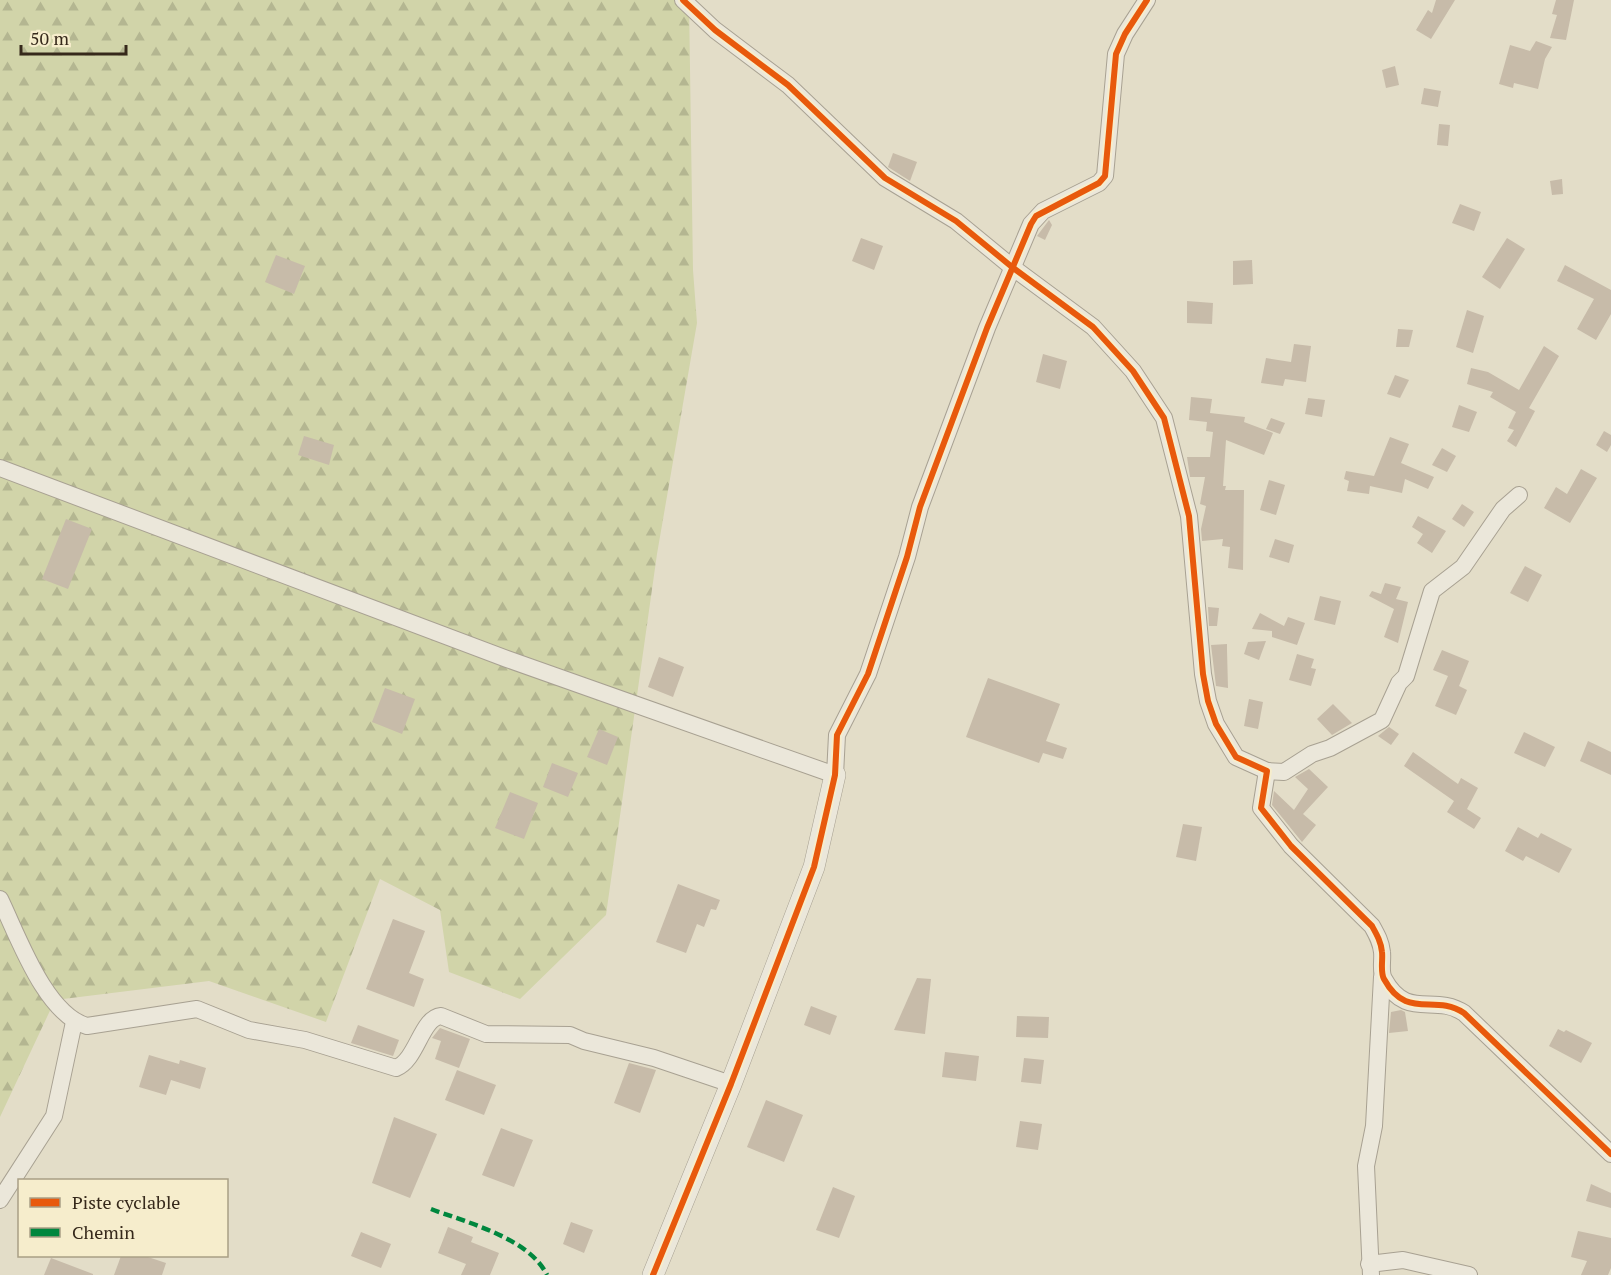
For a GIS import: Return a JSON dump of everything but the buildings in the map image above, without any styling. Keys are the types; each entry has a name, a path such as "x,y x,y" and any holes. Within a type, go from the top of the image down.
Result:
{"street":[{"path":"683,0 715,30 788,85 885,178 956,221 1012,267 1093,327 1112,345 1151,395 1164,418 1189,516 1203,674 1208,701 1216,724 1236,757 1268,771 1284,772 1320,750 1330,748 1382,720 1410,666 1432,591 1463,567 1503,508 1519,495"},
{"path":"653,1275 731,1084 814,867 836,775 837,735 868,674 907,557 920,507 1012,267 1036,216 1099,183 1105,176 1116,54 1125,34 1147,0"},
{"path":"0,468 496,655 836,775"},
{"path":"1268,771 1261,808 1291,846 1372,926 1380,939 1382,977 1374,1125 1366,1166 1370,1269 1403,1260 1469,1275"},
{"path":"0,899 39,980 74,1022 87,1026 197,1009 249,1030 305,1040 396,1068 407,1060 431,1021 441,1016 486,1034 570,1035 584,1041 654,1058 731,1084"},
{"path":"1382,977 1395,994 1409,1004 1442,1004 1454,1006 1464,1013 1611,1154"},
{"path":"0,1200 54,1116 74,1022"}],"green space":[{"path":"0,0 689,0 693,270 697,323 657,554 606,915 520,999 449,972 440,910 380,879 326,1022 209,981 55,1000 0,1117"}],"marked path":[{"path":"431,1209 479,1226 512,1242 538,1262 547,1275"}],"cycle path":[{"path":"683,0 715,30 788,85 885,178 956,221 1012,267 1093,327 1133,371 1164,418 1189,516 1203,674 1208,701 1216,724 1236,757 1267,771 1261,808 1291,846 1372,926 1381,948 1383,976 1393,992 1412,1003 1442,1005 1464,1013 1611,1154"},
{"path":"653,1275 731,1084 814,867 835,775 837,735 868,674 907,557 920,507 987,328 1036,216 1099,183 1105,176 1116,54 1125,34 1147,0"}]}
